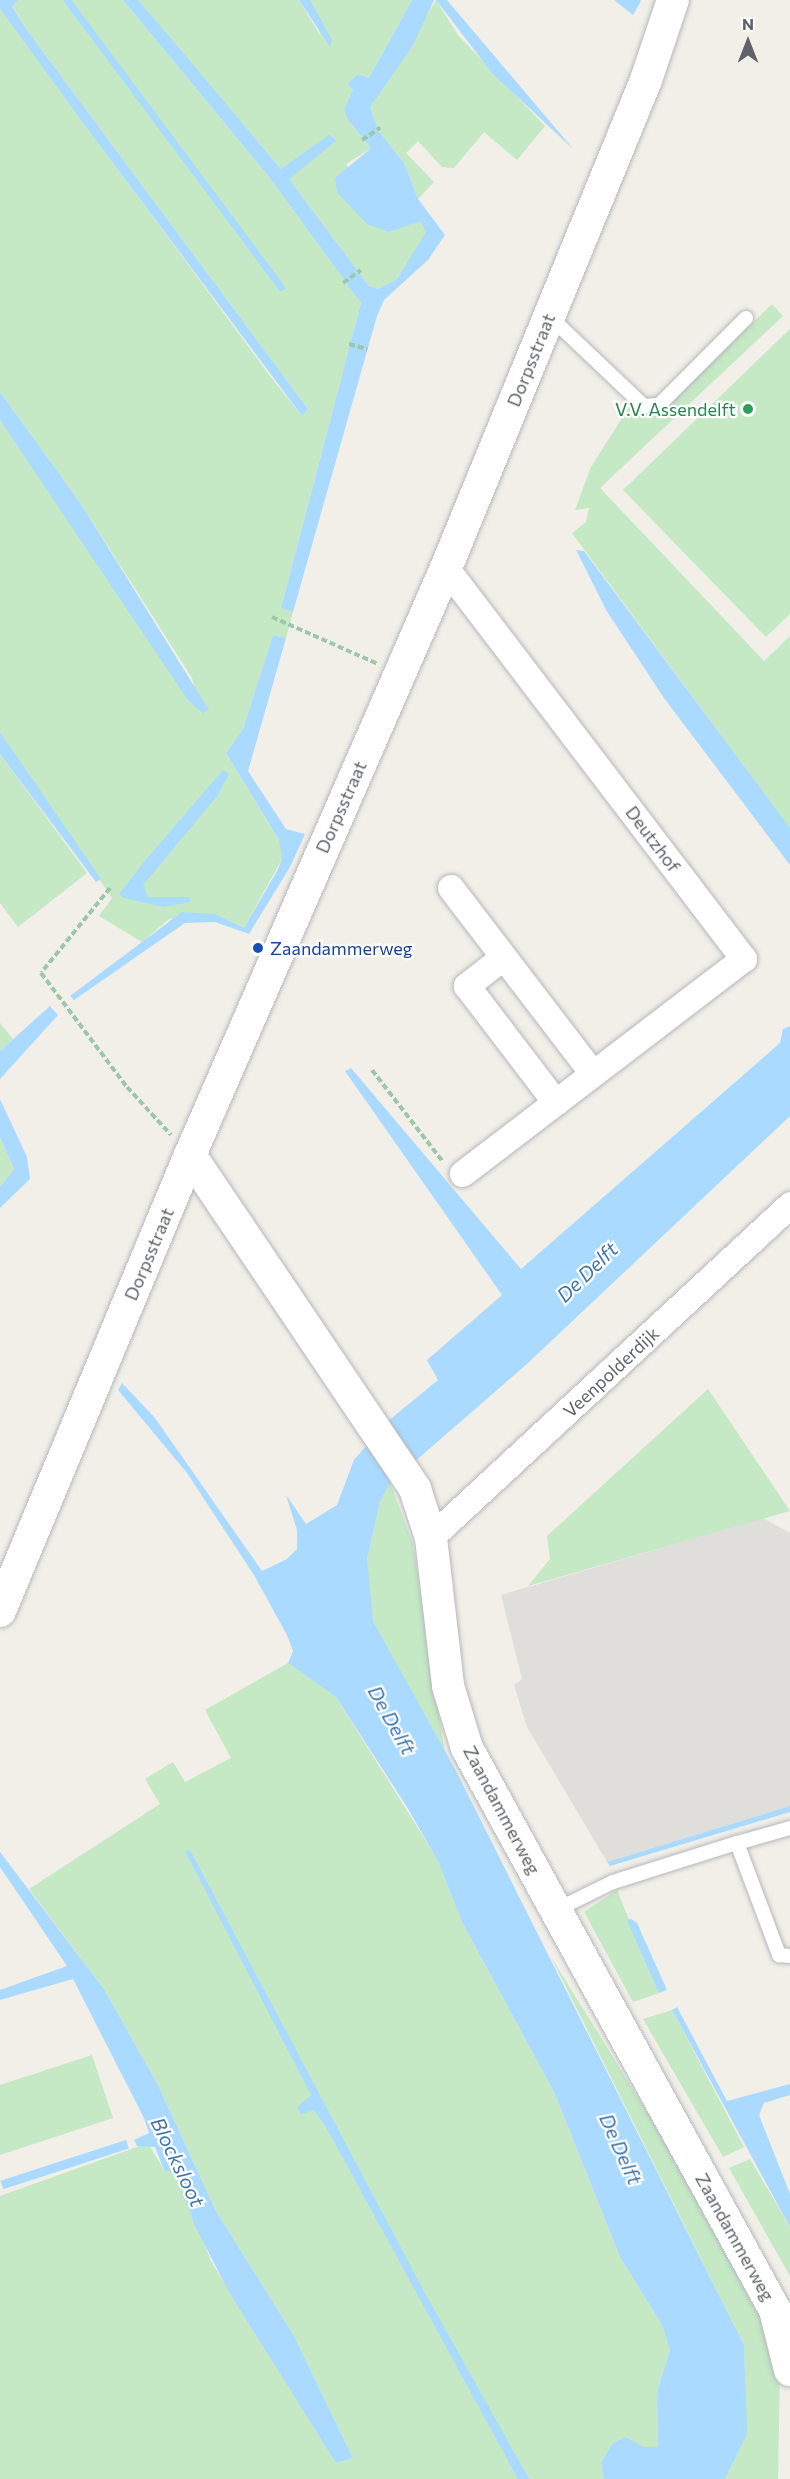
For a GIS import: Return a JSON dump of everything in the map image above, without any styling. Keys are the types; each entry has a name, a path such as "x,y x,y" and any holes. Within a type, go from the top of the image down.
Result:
{"street":[{"name":"Dorpsstraat","path":"0,1611 190,1155 446,568 646,80 673,0"},
{"name":"Deutzhof","path":"446,568 744,959 463,1174"},
{"path":"451,888 593,1074"},
{"path":"503,958 468,986 556,1103"},
{"name":"Zaandammerweg","path":"190,1155 416,1489 430,1538 448,1686 467,1748 775,2310 788,2356"},
{"name":"Veenpolderdijk","path":"430,1538 790,1205"}],"lane":[{"path":"549,316 644,406 659,405 746,318"},
{"path":"556,1910 613,1882 790,1828"},
{"path":"737,1843 779,1954 790,1956"}],"path":[{"path":"362,140 380,128"},
{"path":"343,283 361,270"},
{"path":"349,344 367,349"},
{"path":"272,617 400,673"},
{"path":"110,888 41,973 127,1088 190,1155"},
{"path":"372,1070 451,1173 463,1174"}],"shaded area":[{"path":"763,1518 790,1533 790,1806 607,1862 527,1727 514,1685 522,1679 501,1595"}],"green space":[{"path":"18,0 123,0 270,178 361,303 281,608 293,612 286,638 273,635 243,729 226,753 283,847 282,859 244,928 216,914 169,919 142,942 99,916 112,898 0,732 0,420 201,713 192,678 81,504 0,392 0,9 273,380 302,416 308,409 27,30 12,5"},
{"path":"138,0 299,0 321,37 310,0 412,0 369,78 358,74 347,84 353,90 348,120 371,148 346,164 389,232 421,220 427,232 397,279 378,289 369,286 288,178 335,142 331,134 281,169"},
{"path":"436,0 458,35 545,126 517,160 484,132 454,168 442,167 418,141 406,153 434,182 418,199 404,163 378,130 370,107"},
{"path":"772,304 783,316 600,488 764,661 790,636 790,829 572,533 586,522 589,508 575,510 591,467 629,407 641,416 657,416"},
{"name":"V.V. Assendelft","path":"790,329 790,614 766,637 623,490"},
{"path":"0,754 87,873 18,927 0,903"},
{"path":"0,1023 13,1039 0,1051"},
{"path":"0,1137 14,1169 0,1187"},
{"path":"708,1389 790,1511 528,1586 550,1559 547,1536"},
{"path":"390,1483 413,1544 445,1753 373,1621 367,1598 367,1560 380,1502"},
{"path":"288,1663 336,1697 439,1862 462,1922 555,2094 620,2257 662,2325 670,2350 657,2392 658,2447 644,2447 626,2437 601,2463 604,2479 0,2479 0,2196 148,2143 164,2170 179,2176 211,2261 336,2463 353,2458 293,2334 216,2211 157,2083 104,1989 29,1889 160,1804 145,1779 173,1762 185,1782 231,1758 205,1710"},
{"path":"617,1890 659,1993 633,2002 584,1912"},
{"path":"551,1957 745,2270 780,2363 778,2479 725,2479 746,2435 744,2345"},
{"path":"672,2010 744,2147 723,2157 643,2019"},
{"path":"92,2055 113,2118 0,2155 0,2085"},
{"path":"750,2159 790,2227 790,2276 729,2168"}],"water":[{"path":"0,0 18,0 12,6 27,30 308,409 302,416 0,9"},
{"path":"123,0 138,0 281,169 330,134 336,141 289,179 369,286 378,289 397,279 426,232 421,221 389,232 367,224 337,192 335,178 371,148 348,120 344,110 353,90 347,84 358,74 369,78 412,0 434,0 412,47 370,107 378,130 404,163 418,199 445,235 428,260 384,300 377,316 293,612 281,608 361,303 270,178"},
{"path":"299,0 310,0 332,40 330,47"},
{"path":"436,0 447,0 574,150 492,73"},
{"path":"614,0 640,0 641,1 633,15"},
{"path":"0,392 81,504 209,710 202,713 188,700 0,420"},
{"path":"576,550 584,551 790,828 790,865 664,698 606,610"},
{"path":"273,635 286,638 248,771 286,829 305,834 290,867 249,934 215,922 185,923 74,1000 70,996 182,912 216,914 244,928 277,871 282,859 279,840 226,753 243,729"},
{"path":"0,732 101,879 96,882 0,754"},
{"path":"223,770 229,774 218,795 143,885 148,897 190,897 190,902 163,907 124,898 119,894 144,862"},
{"path":"50,1006 58,1015 0,1079 0,1051"},
{"name":"De Delft","path":"790,1026 790,1116 528,1363 390,1483 380,1502 367,1560 373,1621 455,1769 744,2345 747,2434 725,2479 604,2479 601,2463 613,2443 626,2437 644,2447 658,2447 657,2392 670,2350 662,2325 620,2257 555,2094 462,1922 439,1863 407,1807 336,1697 288,1663 293,1651 287,1635 254,1575 187,1473 118,1390 122,1383 155,1418 262,1571 287,1559 297,1549 297,1530 286,1495 306,1524 337,1505 354,1460 388,1421 438,1380 427,1360 502,1295 345,1071 351,1068 521,1269 780,1043 783,1029"},
{"path":"0,1099 27,1157 30,1179 0,1208 0,1187 14,1169 0,1137"},
{"path":"790,1806 790,1812 610,1866 607,1862"},
{"path":"190,1850 425,2293 529,2479 518,2479 326,2127 314,2110 301,2114 297,2107 311,2095 185,1851"},
{"name":"Blocksloot","path":"0,1852 104,1989 157,2083 216,2211 293,2334 353,2458 336,2463 229,2292 194,2224 179,2176 164,2170 155,2147 137,2146 134,2140 149,2133 144,2118 73,1979 0,2000 0,1990 67,1966 0,1867"},
{"path":"631,1919 637,1923 667,1990 659,1993 627,1920"},
{"path":"677,2007 727,2101 790,2084 790,2095 764,2103 759,2115 790,2194 790,2227 672,2010"},
{"path":"126,2140 129,2149 3,2189 0,2181"}],"waterway":[{"path":"67,0 281,287"}],"place":[{"name":"V.V. Assendelft","path":"748,409"},
{"name":"Zaandammerweg","path":"258,948"}]}
